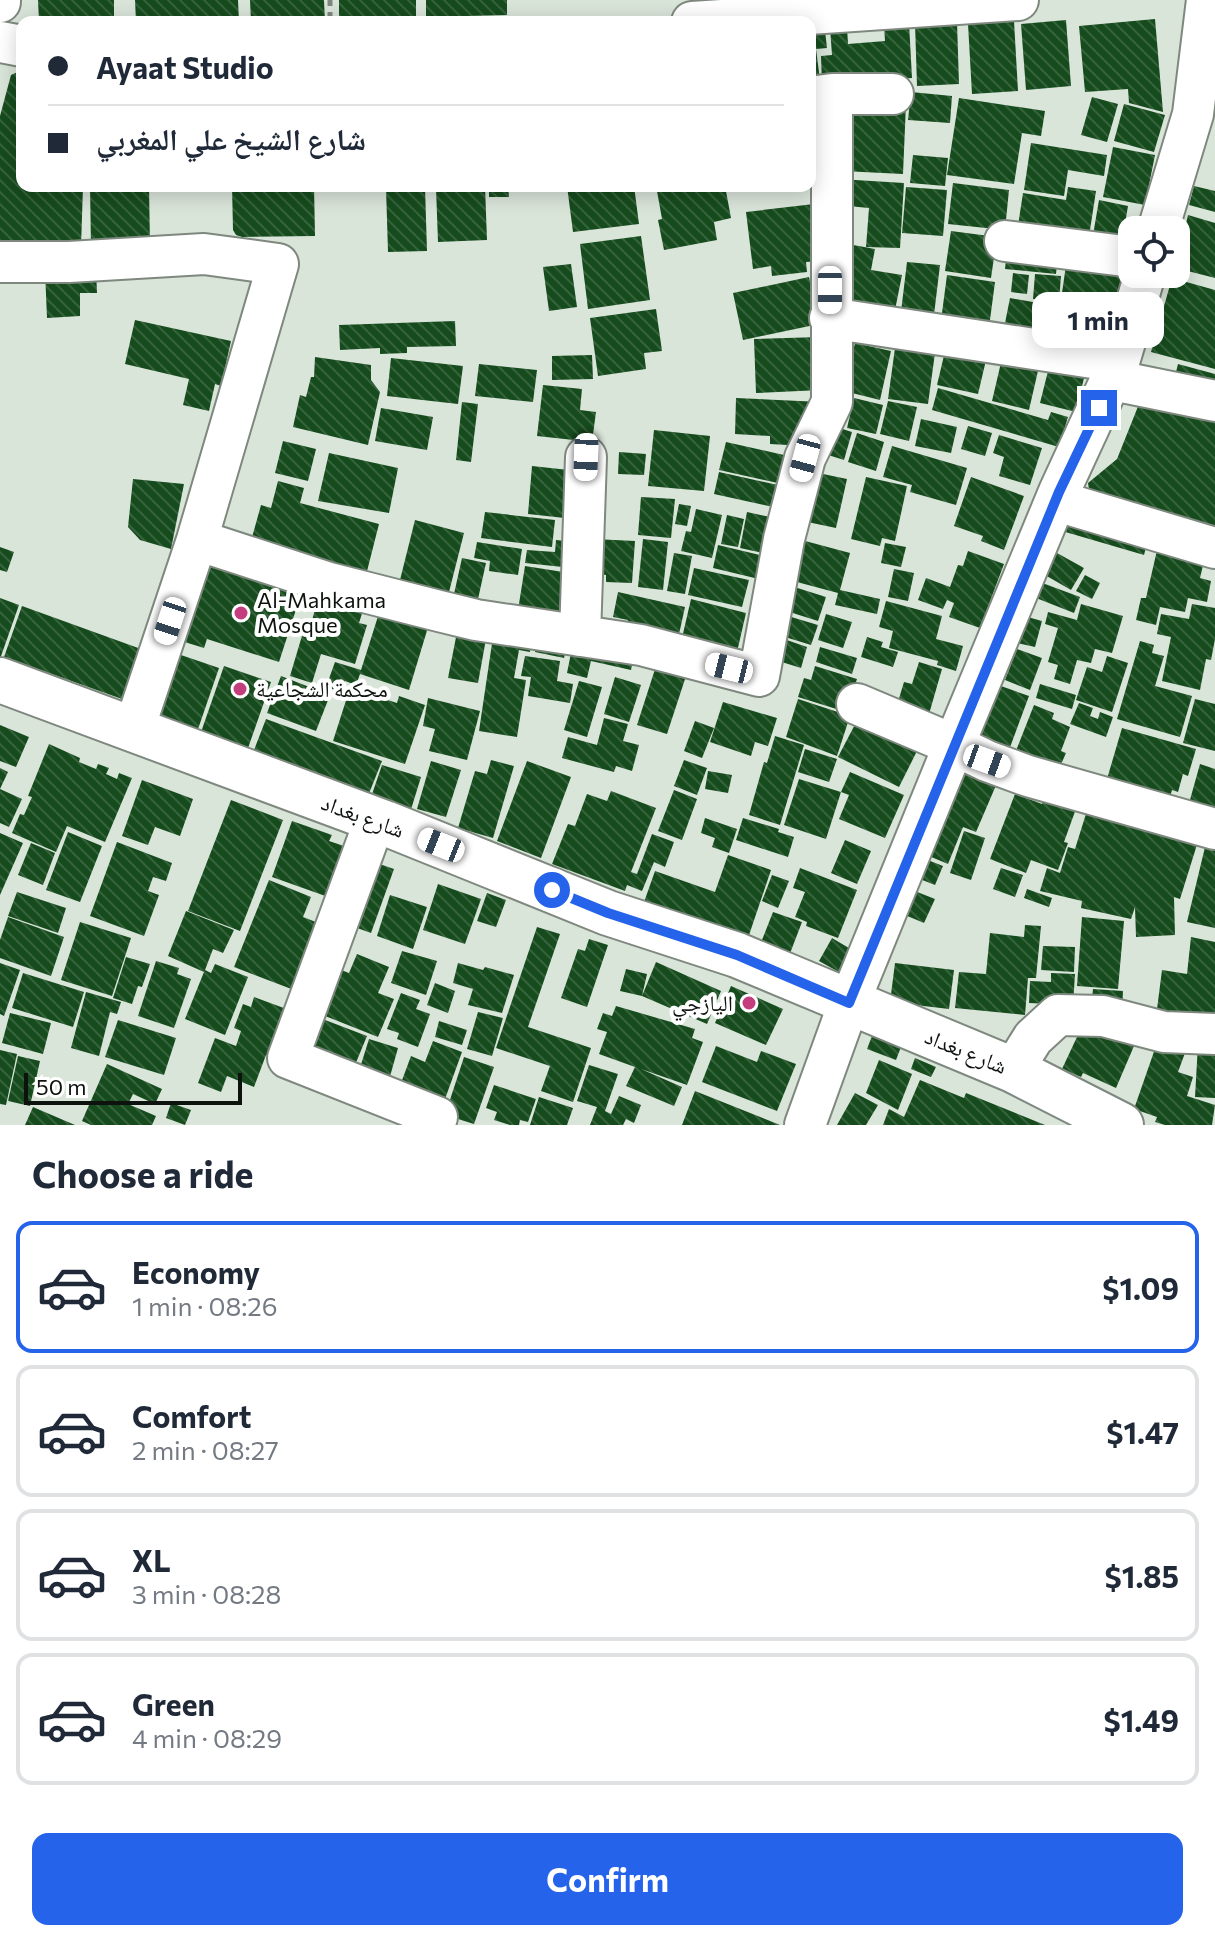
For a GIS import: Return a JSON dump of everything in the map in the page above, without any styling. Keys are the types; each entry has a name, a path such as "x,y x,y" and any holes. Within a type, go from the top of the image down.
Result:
{"main road":[{"name":"شارع بغداد","path":"0,680 375,820 608,913 737,955 1013,1070 1075,1115 1121,1125"}],"street":[{"path":"781,16 1018,0"},
{"path":"1164,216 1204,116 1207,0"},
{"path":"197,540 329,583 476,620 641,645 759,676 784,539 805,458 832,402 821,96 893,94"},
{"path":"1005,241 1118,255"},
{"path":"0,262 69,262 204,254 278,264 197,540 134,729"},
{"path":"805,1125 849,1003 954,745 1115,371 1141,288"},
{"path":"830,318 1115,371 1215,401"},
{"path":"580,636 586,457"},
{"path":"1057,501 1215,548"},
{"path":"857,704 1028,776 1215,829"},
{"path":"375,820 288,1058 437,1117 434,1125"},
{"path":"1013,1070 1033,1038 1058,1015 1103,1016 1164,1032 1215,1034"}],"building":[{"path":"38,0 114,0 114,16 39,16"},
{"path":"135,0 238,0 239,16 136,16"},
{"path":"250,0 324,0 325,16 251,16"},
{"path":"339,0 416,0 416,16 339,16"},
{"path":"426,0 507,0 507,15 426,16"},
{"path":"1155,19 1163,112 1129,103 1128,89 1085,92 1079,26"},
{"path":"1066,20 1071,86 1026,90 1021,24"},
{"path":"1014,21 1018,91 972,94 968,24"},
{"path":"824,22 827,48 816,49 816,23"},
{"path":"957,22 959,84 917,86 915,23"},
{"path":"909,23 912,78 822,84 821,56 832,55 830,28 847,27 848,44 885,41 884,25"},
{"path":"816,49 820,80 816,81"},
{"path":"16,73 16,192 83,192 81,247 0,247 0,116 11,75"},
{"path":"911,92 952,96 950,123 908,120"},
{"path":"1092,97 1118,104 1107,142 1081,135"},
{"path":"959,98 1045,111 1041,136 1022,133 1014,184 947,175"},
{"path":"846,101 906,104 903,174 842,171"},
{"path":"1124,104 1165,115 1154,152 1114,141"},
{"path":"816,127 820,164 816,164"},
{"path":"1031,143 1107,155 1104,176 1068,170 1064,196 1024,190"},
{"path":"1113,147 1155,155 1145,205 1103,197"},
{"path":"913,155 948,158 945,186 910,183"},
{"path":"839,179 904,183 900,248 866,247 869,208 837,205"},
{"path":"953,183 1009,190 1005,230 948,224"},
{"path":"1194,186 1215,191 1215,212 1189,205"},
{"path":"906,187 947,190 943,236 902,233"},
{"path":"1068,187 1096,191 1088,243 1017,232 1023,193 1066,200"},
{"path":"90,192 149,192 150,245 91,246"},
{"path":"232,192 314,192 315,236 242,237 233,230"},
{"path":"386,192 425,192 427,251 388,252"},
{"path":"436,192 485,192 487,240 438,242"},
{"path":"489,192 509,192 509,197 489,197"},
{"path":"568,192 635,192 639,224 573,232"},
{"path":"657,192 726,192 731,218 714,222 717,240 664,250 658,220 662,219"},
{"path":"1099,200 1128,206 1126,216 1118,216 1118,240 1093,235"},
{"path":"814,204 821,261 806,262 807,272 772,276 771,266 753,269 746,212"},
{"path":"1188,216 1215,223 1215,278 1190,272"},
{"path":"951,231 997,237 991,278 945,271"},
{"path":"641,236 650,300 588,309 580,244"},
{"path":"848,244 875,249 871,270 902,275 893,320 836,310"},
{"path":"1007,250 1058,254 1056,274 1005,269"},
{"path":"1067,258 1118,265 1119,302 1083,297 1082,303 1061,300"},
{"path":"907,262 940,265 933,323 900,320"},
{"path":"571,264 577,307 549,311 543,267"},
{"path":"96,269 97,293 80,293 80,316 47,318 45,271"},
{"path":"1013,273 1029,275 1027,294 1011,292"},
{"path":"1035,274 1061,276 1059,301 1033,299"},
{"path":"947,275 995,282 988,335 940,328"},
{"path":"809,277 819,324 743,340 733,293"},
{"path":"1190,283 1215,290 1215,369 1151,352 1169,288 1190,288"},
{"path":"1010,298 1055,306 1052,321 1041,319 1037,344 1002,338"},
{"path":"1090,302 1117,306 1114,321 1088,317"},
{"path":"656,309 662,351 644,353 646,369 598,376 590,318"},
{"path":"1056,315 1107,322 1103,352 1051,345"},
{"path":"135,320 231,341 221,386 215,384 209,411 183,405 189,379 125,364"},
{"path":"455,321 456,346 407,347 407,353 380,354 380,348 340,350 339,325"},
{"path":"819,337 821,390 756,393 754,339"},
{"path":"855,343 891,351 880,400 844,391"},
{"path":"946,347 987,356 978,394 937,385"},
{"path":"895,348 935,353 928,404 888,399"},
{"path":"1003,354 1040,362 1029,410 992,401"},
{"path":"592,355 593,379 552,380 552,356"},
{"path":"1052,355 1095,371 1092,381 1084,378 1076,412 1040,403"},
{"path":"315,357 371,365 371,380 380,392 368,445 293,427 300,395 306,397 311,377 314,377"},
{"path":"391,358 463,366 458,404 387,396"},
{"path":"479,364 537,370 533,402 475,396"},
{"path":"1178,364 1215,374 1215,395 1173,384"},
{"path":"543,385 582,389 580,410 596,412 592,442 537,436"},
{"path":"938,388 1048,420 1051,412 1068,417 1059,447 932,410"},
{"path":"736,398 821,402 805,446 770,444 770,436 735,434"},
{"path":"854,398 883,405 876,434 847,428"},
{"path":"1141,399 1215,414 1215,532 1091,502 1088,483 1117,459"},
{"path":"888,401 917,407 909,441 880,434"},
{"path":"462,402 478,404 471,462 456,460"},
{"path":"381,408 433,417 427,450 375,441"},
{"path":"921,419 957,427 951,453 915,446"},
{"path":"833,426 852,432 844,460 825,454"},
{"path":"968,426 992,433 985,456 961,449"},
{"path":"654,430 710,436 704,491 648,486"},
{"path":"857,433 884,442 876,471 848,462"},
{"path":"999,435 1042,448 1030,485 999,476 1004,457 993,453"},
{"path":"283,441 316,449 308,481 275,473"},
{"path":"726,442 797,458 791,486 719,470"},
{"path":"892,446 967,468 956,505 910,492 912,485 883,477"},
{"path":"619,452 646,454 644,475 618,474"},
{"path":"329,453 398,468 389,513 318,501"},
{"path":"532,466 578,471 574,519 528,514"},
{"path":"804,470 847,479 836,528 793,519"},
{"path":"719,472 787,487 782,509 714,494"},
{"path":"866,477 907,486 895,541 882,538 880,546 851,539"},
{"path":"971,477 1024,496 1004,550 981,541 983,536 954,526"},
{"path":"133,479 184,484 171,549 140,540 128,527"},
{"path":"278,481 304,488 300,503 379,524 364,583 248,552 261,505 271,508"},
{"path":"641,497 675,499 671,538 638,535"},
{"path":"679,504 691,506 687,526 675,524"},
{"path":"696,509 722,515 712,558 681,551 686,531 691,532"},
{"path":"1067,511 1149,536 1144,555 1062,531"},
{"path":"485,512 555,520 552,547 481,538"},
{"path":"747,512 770,517 763,553 740,548"},
{"path":"727,515 744,519 738,547 721,544"},
{"path":"415,520 464,533 449,592 400,580"},
{"path":"794,538 850,553 840,590 880,599 877,614 835,605 838,593 782,578"},
{"path":"594,539 635,541 632,583 606,582 606,575 592,573"},
{"path":"643,539 668,542 663,590 638,587"},
{"path":"556,540 575,542 572,568 525,563 527,550 555,552"},
{"path":"477,542 522,549 518,575 489,571 490,561 474,558"},
{"path":"885,543 906,547 901,567 881,563"},
{"path":"718,545 777,559 771,582 713,568"},
{"path":"1158,546 1205,557 1200,578 1211,581 1207,602 1188,598 1185,612 1160,607 1156,625 1136,620 1141,598 1146,598"},
{"path":"0,547 14,552 7,572 0,570"},
{"path":"968,551 1004,564 980,628 949,617 954,603 947,600 943,609 918,600 926,578 950,587 958,565 963,566"},
{"path":"674,553 692,556 685,594 667,591"},
{"path":"1057,553 1084,568 1071,590 1045,575"},
{"name":"Al-Mahkama Mosque","path":"205,557 303,588 279,662 207,639 204,648 178,640"},
{"path":"462,558 486,563 478,599 454,594"},
{"path":"525,566 576,574 569,618 518,610"},
{"path":"694,568 749,580 742,607 688,595"},
{"path":"894,569 914,573 908,601 888,597"},
{"path":"1085,575 1100,583 1092,599 1076,591"},
{"path":"1037,581 1080,597 1074,613 1031,596"},
{"path":"788,585 826,597 818,621 780,609"},
{"path":"320,592 365,604 359,623 367,625 355,664 321,654 312,683 290,676 304,629 309,631"},
{"path":"618,592 685,607 676,648 624,636 628,620 613,617"},
{"path":"0,598 19,605 0,659"},
{"path":"691,599 746,613 737,652 679,651"},
{"path":"886,601 942,616 936,639 963,646 956,671 937,665 938,661 889,648 893,631 879,627"},
{"path":"1081,604 1123,616 1112,653 1095,649 1091,663 1077,660 1070,684 1054,679 1058,665 1048,662 1058,628 1045,624 1048,612 1077,620"},
{"path":"1192,604 1215,608 1215,639 1211,660 1206,659 1200,690 1162,681 1171,637 1157,634 1161,614 1189,619"},
{"path":"22,606 141,649 122,699 4,657"},
{"path":"380,610 429,624 409,690 360,674 356,685 345,681 342,692 326,687 335,662 361,670"},
{"path":"778,613 818,625 811,645 772,633"},
{"path":"826,614 852,622 843,648 818,640"},
{"path":"1024,616 1042,621 1035,647 1017,643"},
{"path":"459,622 488,628 478,683 448,678"},
{"path":"494,630 532,636 530,652 519,650 514,678 526,680 517,737 479,731"},
{"path":"540,632 569,638 564,658 535,652"},
{"path":"778,637 807,647 801,668 772,659"},
{"path":"867,637 883,642 881,647 898,652 893,667 861,657"},
{"path":"574,638 635,651 631,670 591,661 587,678 567,673"},
{"path":"1140,641 1154,645 1152,653 1164,656 1155,686 1192,696 1180,737 1117,719"},
{"path":"820,647 857,658 852,674 816,662"},
{"path":"1017,649 1042,658 1030,690 1005,680"},
{"path":"181,655 219,668 197,732 158,719"},
{"path":"525,656 560,661 557,681 573,684 570,703 528,696 531,677 521,676"},
{"path":"1107,656 1128,663 1112,712 1076,700 1087,667 1102,672"},
{"path":"919,662 942,669 925,728 897,705 904,682 912,684"},
{"path":"657,663 687,673 667,734 637,725"},
{"path":"224,666 271,682 247,751 200,735"},
{"path":"815,666 857,679 846,712 798,697 804,678 811,680"},
{"path":"281,676 330,695 316,731 267,713"},
{"path":"615,677 641,685 629,722 604,714"},
{"path":"579,681 602,687 587,737 564,730"},
{"path":"1040,684 1076,695 1072,709 1036,698"},
{"path":"998,685 1029,696 1006,758 974,746"},
{"path":"350,688 397,703 399,696 425,705 405,764 333,741"},
{"path":"428,698 480,711 467,760 429,751 435,729 423,726"},
{"path":"798,699 850,716 837,756 786,737"},
{"path":"1195,699 1215,704 1215,751 1183,743"},
{"path":"723,702 777,718 768,746 755,742 751,756 710,742"},
{"path":"1079,703 1093,708 1090,716 1098,719 1100,712 1113,717 1106,737 1070,724"},
{"path":"1034,705 1054,713 1052,719 1070,727 1061,751 1066,753 1055,778 1012,761"},
{"path":"862,711 919,747 899,787 838,757"},
{"path":"604,718 628,724 623,741 639,745 632,771 616,766 614,772 562,758 568,737 597,745"},
{"path":"266,719 382,761 364,806 249,763"},
{"path":"695,721 714,728 702,758 684,751"},
{"path":"0,725 29,737 16,767 0,761"},
{"path":"1122,728 1196,749 1188,776 1183,774 1178,792 1172,790 1165,814 1102,796"},
{"path":"775,736 804,745 780,825 749,815"},
{"path":"49,744 96,769 98,764 109,768 106,774 117,779 119,773 132,778 105,842 67,826 56,852 12,833 32,797 28,796"},
{"path":"805,749 837,759 829,782 798,772"},
{"path":"491,760 514,766 493,838 458,828 475,771 487,774"},
{"path":"684,760 707,768 697,795 674,786"},
{"path":"431,761 461,770 446,817 417,809"},
{"path":"527,761 571,777 541,858 497,841"},
{"path":"1200,764 1215,769 1215,822 1186,814"},
{"path":"382,765 421,777 409,816 369,803"},
{"path":"0,768 8,772 0,789"},
{"path":"965,770 997,783 976,832 963,827 948,864 917,851"},
{"path":"708,771 732,775 728,793 705,789"},
{"path":"850,772 904,795 885,838 839,819 849,795 841,792"},
{"path":"799,779 841,792 826,839 784,825"},
{"path":"142,780 193,799 180,836 155,827 148,845 122,836"},
{"path":"0,789 22,799 9,827 0,823"},
{"path":"674,790 697,799 682,840 658,831"},
{"path":"611,791 656,808 631,872 637,874 652,834 674,842 665,867 654,862 642,891 627,885 625,891 552,864 568,824 575,826 587,794 607,801"},
{"path":"1015,794 1042,804 1046,794 1077,806 1058,870 1031,860 1026,873 990,859"},
{"path":"231,800 283,820 240,931 188,911"},
{"path":"1090,801 1200,835 1180,899 1174,897 1175,935 1136,937 1135,907 1131,919 1081,908 1082,901 1040,891 1047,868 1060,873 1068,847 1075,849"},
{"path":"705,818 737,829 729,853 712,847 715,838 701,833"},
{"path":"743,818 794,837 788,857 736,840"},
{"path":"292,821 332,835 329,841 350,848 331,898 272,877"},
{"path":"964,831 985,838 971,880 950,873"},
{"path":"68,832 102,846 80,902 46,890"},
{"path":"0,833 23,843 0,895"},
{"path":"845,840 871,851 857,884 831,873"},
{"path":"117,842 172,863 166,881 153,877 148,891 159,895 144,936 90,916"},
{"path":"31,843 55,853 43,885 18,875"},
{"path":"1206,843 1215,845 1215,928 1187,922"},
{"path":"728,855 771,870 747,941 643,905 655,871 715,892"},
{"path":"915,855 943,866 935,885 907,874"},
{"path":"368,860 394,869 371,933 346,924"},
{"path":"800,868 857,890 838,938 806,926 807,922 795,917 805,892 793,888"},
{"path":"1001,868 1023,875 1015,897 993,889"},
{"path":"772,875 789,881 778,908 762,901"},
{"path":"269,880 311,897 303,917 321,924 294,990 234,967"},
{"path":"438,884 481,899 465,944 423,930"},
{"path":"902,886 935,899 924,923 893,910"},
{"path":"1027,889 1052,898 1049,907 1024,898"},
{"path":"17,892 66,908 58,933 8,916"},
{"path":"487,893 506,900 496,927 477,921"},
{"path":"390,895 427,907 413,949 377,936"},
{"path":"186,911 234,930 223,953 213,949 205,970 211,973 215,964 248,977 225,1035 185,1019 204,972 168,956"},
{"path":"773,912 802,922 789,956 760,945"},
{"path":"8,917 64,937 51,976 0,958 0,940"},
{"path":"1082,917 1124,921 1118,989 1077,986"},
{"path":"80,922 131,938 112,996 61,980"},
{"path":"1025,925 1041,926 1036,978 1028,978 1025,1015 955,1008 959,972 986,974 990,933 1024,937"},
{"path":"537,927 560,934 528,1027 591,1048 573,1102 541,1091 550,1066 496,1048"},
{"path":"1191,937 1215,942 1215,1024 1156,1017 1162,970 1187,974"},
{"path":"832,938 859,954 846,976 819,961"},
{"path":"589,939 608,945 587,1007 561,998 578,949 585,951"},
{"path":"1043,946 1075,947 1074,972 1041,970"},
{"path":"402,951 437,961 426,995 391,983"},
{"path":"357,954 389,967 378,993 394,999 378,1037 310,1010 328,965 349,973"},
{"path":"126,957 150,964 132,1004 113,998"},
{"path":"156,961 179,968 177,974 191,979 174,1028 138,1016"},
{"path":"656,962 721,991 707,1024 642,996"},
{"path":"0,963 20,970 4,1016 0,1014"},
{"path":"458,963 514,975 502,1013 468,1005 473,989 453,983"},
{"path":"895,963 954,970 949,1009 890,1002"},
{"path":"626,969 647,974 642,996 620,991"},
{"path":"23,973 84,992 73,1027 12,1008"},
{"path":"1051,973 1075,974 1073,1005 1029,1003 1030,981 1051,982"},
{"path":"435,983 455,991 448,1013 427,1005"},
{"path":"731,986 783,1009 766,1045 715,1023"},
{"path":"1093,989 1123,991 1122,1011 1091,1008"},
{"path":"86,992 121,1002 117,1014 110,1012 99,1056 71,1048"},
{"path":"401,993 420,1000 416,1009 430,1014 418,1047 397,1039 399,1033 387,1029"},
{"path":"254,997 300,1014 282,1061 266,1055 254,1087 227,1076 221,1092 198,1083 215,1038 236,1046 241,1031 234,1028 243,1004 251,1007"},
{"path":"616,1006 695,1029 692,1038 703,1042 687,1085 641,1069 682,1087 674,1106 626,1086 635,1067 599,1054 607,1032 597,1029 603,1013 612,1016"},
{"path":"478,1012 503,1018 492,1056 467,1049"},
{"path":"10,1013 51,1023 43,1054 2,1043"},
{"path":"312,1015 367,1036 355,1065 301,1044"},
{"path":"118,1020 176,1038 164,1075 105,1057"},
{"path":"439,1021 467,1030 462,1045 435,1037"},
{"path":"1084,1022 1137,1039 1116,1088 1083,1073 1081,1077 1062,1069"},
{"path":"872,1036 901,1047 896,1060 867,1049"},
{"path":"369,1039 398,1048 389,1080 359,1071"},
{"path":"433,1041 462,1052 445,1099 401,1083 411,1056 425,1062"},
{"path":"1157,1043 1185,1053 1178,1072 1193,1077 1187,1096 1215,1105 1212,1125 1165,1125 1155,1122 1157,1117 1134,1109"},
{"path":"1198,1044 1215,1045 1215,1098 1195,1097"},
{"path":"716,1046 757,1062 761,1051 796,1064 777,1111 702,1082"},
{"path":"0,1050 17,1054 6,1105 0,1104"},
{"path":"18,1056 40,1061 30,1106 8,1101"},
{"path":"464,1057 494,1067 474,1124 445,1115"},
{"path":"915,1058 936,1067 931,1077 911,1069"},
{"path":"879,1060 912,1074 898,1110 866,1093"},
{"path":"107,1064 162,1089 155,1104 133,1094 128,1104 156,1116 152,1125 91,1125 82,1121"},
{"path":"589,1065 618,1074 605,1111 611,1114 619,1096 641,1105 634,1123 626,1119 623,1125 590,1125 597,1107 577,1101"},
{"path":"920,1080 964,1098 966,1093 1045,1125 883,1125 889,1109 904,1117"},
{"path":"494,1085 536,1099 528,1122 520,1120 519,1125 510,1125 494,1120 497,1112 486,1108"},
{"path":"695,1091 780,1125 682,1125"},
{"path":"855,1093 878,1105 866,1125 837,1125"},
{"path":"539,1097 573,1108 567,1125 530,1125"},
{"path":"171,1103 191,1110 185,1125 166,1118"},
{"path":"33,1107 75,1125 25,1125"}],"place":[{"name":"Al-Mahkama Mosque","path":"241,613"},
{"name":"محكمة الشجاعية","path":"240,689"},
{"name":"اليازجي","path":"749,1003"}],"route":[{"path":"552,890 608,913 737,955 849,1003 1059,492 1099,408"}]}
